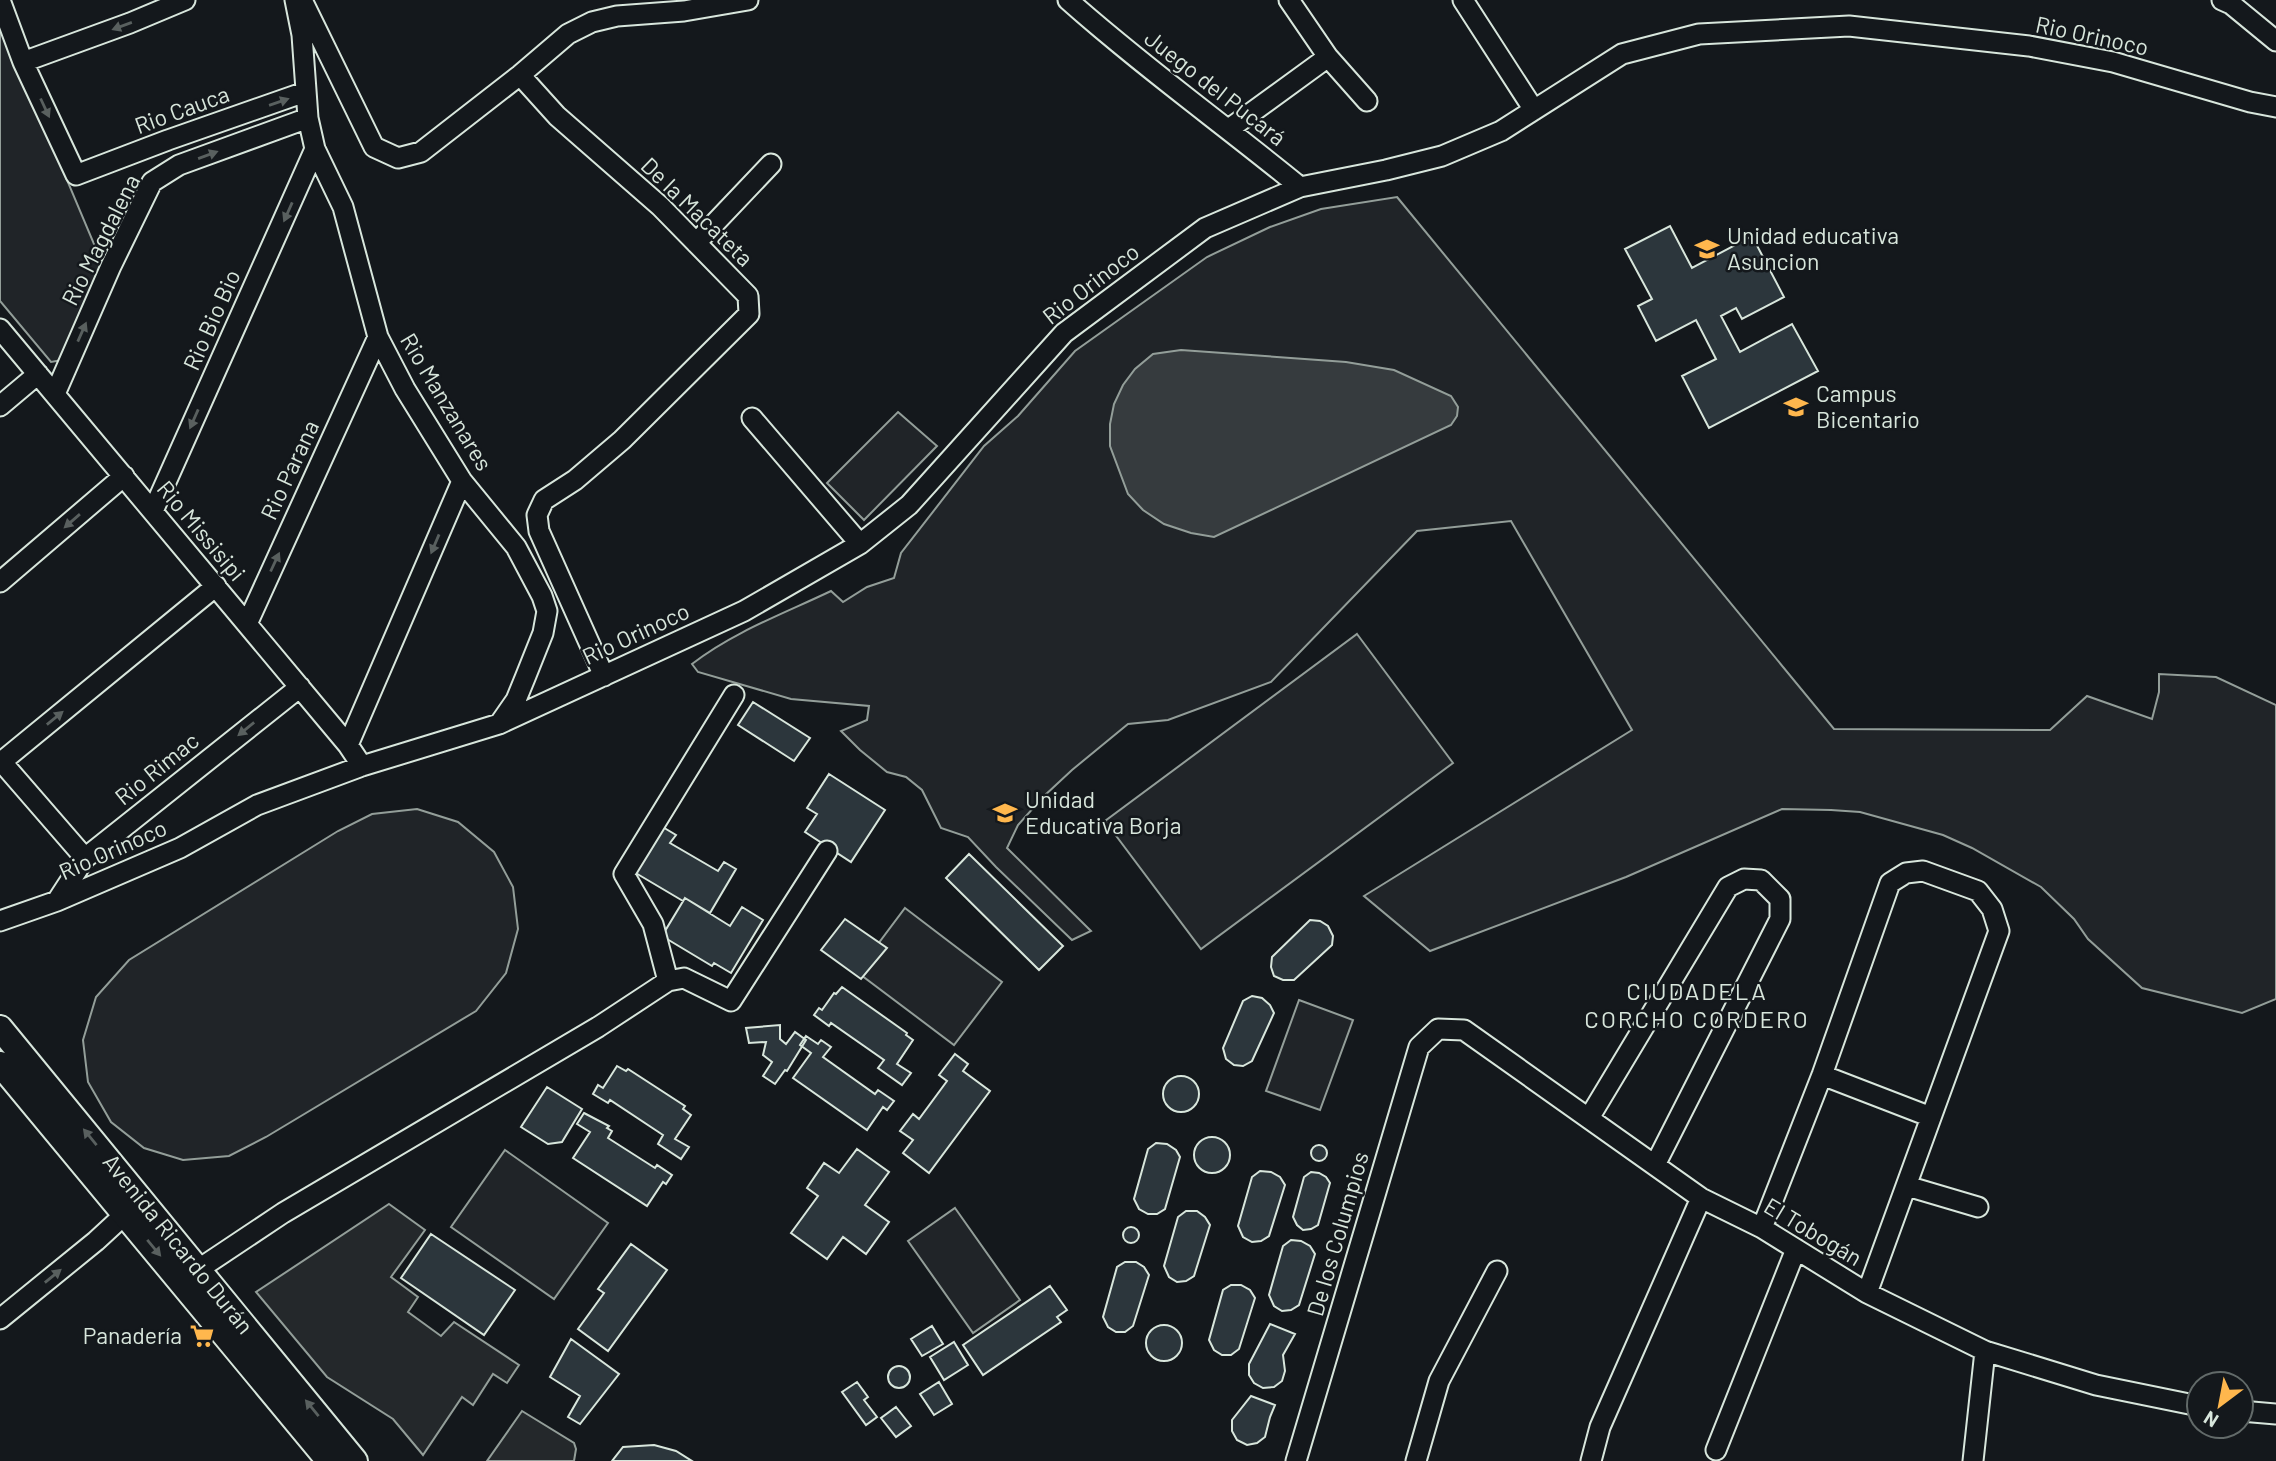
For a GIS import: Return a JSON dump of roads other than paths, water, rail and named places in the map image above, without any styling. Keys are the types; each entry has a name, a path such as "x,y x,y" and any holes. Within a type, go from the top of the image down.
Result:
{"street":[{"path":"0,0 23,62 185,0"},
{"name":"Rio Manzanares","path":"295,0 302,34 308,118 315,149 343,207 378,337 405,388 462,481 516,547 547,611 543,633 516,700 499,724"},
{"path":"302,0 374,147 398,158 421,152 568,34 592,22 617,16 684,11 748,0"},
{"name":"Juego del Pucará","path":"1068,0 1153,72 1300,187"},
{"path":"1289,0 1328,57 1367,102"},
{"path":"1463,0 1534,110"},
{"path":"2222,0 2231,4 2276,41"},
{"name":"Rio Orinoco","path":"0,922 57,901 180,848 257,806 362,766 499,724 744,611 860,544 909,505 1064,333 1205,228 1300,187 1442,156 1500,131 1622,54 1699,34 1849,26 2041,49 2113,62 2276,107"},
{"path":"1229,129 1328,57"},
{"name":"Rio Cauca","path":"23,62 76,175 306,92"},
{"name":"De la Macateta","path":"520,75 557,116 660,206 748,296 748,314 622,440 575,480 544,500 537,515 539,531 604,676"},
{"name":"Rio Magdalena","path":"55,394 111,266 152,182 179,165 308,118"},
{"name":"Rio Bio Bio","path":"153,511 315,149"},
{"path":"696,243 771,164"},
{"name":"Rio Missisipi","path":"0,329 300,687 362,766"},
{"name":"Rio Parana","path":"247,624 378,337"},
{"path":"0,405 38,374"},
{"path":"752,418 860,544"},
{"path":"0,582 124,476"},
{"path":"348,745 462,481"},
{"path":"85,858 1,761 216,586"},
{"name":"Rio Rimac","path":"57,901 85,858 300,687"},
{"path":"668,981 653,923 624,874 734,695"},
{"path":"199,1269 284,1213 598,1027 668,981 684,978 732,1001 827,851"},
{"path":"1762,1228 1822,1075 1890,883 1906,873 1923,871 1978,891 1992,909 1999,931 1867,1293"},
{"path":"1589,1118 1728,887 1744,879 1761,880 1780,899 1780,919 1655,1165"},
{"name":"Avenida Ricardo Durán","path":"0,1028 133,1207 329,1461"},
{"name":"El Tobogán","path":"1438,1029 1464,1030 1702,1198 1762,1228 1867,1293 1985,1351 2096,1385 2185,1403"},
{"name":"De los Columpios","path":"1296,1461 1419,1047 1438,1029"},
{"name":"Avenida Ricardo Durán","path":"0,1064 133,1207 199,1269 355,1461"},
{"path":"1822,1075 1931,1116"},
{"path":"1906,1186 1978,1207"},
{"path":"1591,1461 1600,1427 1702,1198"},
{"path":"0,1319 133,1207"},
{"path":"1716,1450 1796,1249"},
{"path":"1416,1461 1438,1381 1497,1271"},
{"path":"1973,1461 1985,1351"},
{"path":"2255,1412 2276,1414"}],"place":[{"name":"Unidad educativa Asuncion","path":"1707,249"},
{"name":"Campus Bicentario","path":"1796,407"},
{"name":"Unidad Educativa Borja","path":"1005,813"},
{"name":"Panadería","path":"202,1336"}],"district":[{"name":"CIUDADELA CORCHO CORDERO","path":"1697,1006"}]}
